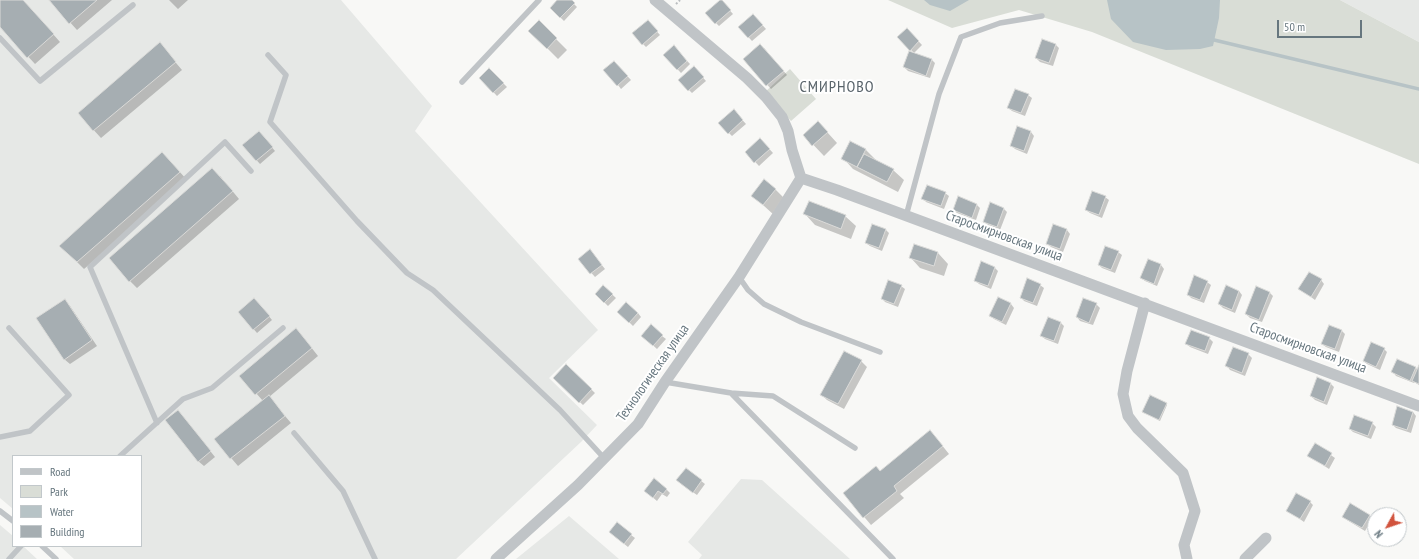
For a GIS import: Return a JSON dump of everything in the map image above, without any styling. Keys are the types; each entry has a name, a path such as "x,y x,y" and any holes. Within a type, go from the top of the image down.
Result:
{"street":[{"path":"655,0 747,78 782,117 788,131 792,150 801,178"},
{"name":"Старосмирновская улица","path":"801,178 1145,303 1419,406"},
{"name":"Технологическая улица","path":"496,559 578,485 638,424 665,382 739,277 801,178"},
{"path":"1145,303 1127,371 1123,394 1128,416 1137,428 1183,474 1195,511 1184,545 1187,559"},
{"path":"1245,559 1266,538"}],"lane":[{"path":"462,82 539,0"},
{"path":"0,38 40,81 133,5"},
{"path":"906,216 939,94 961,37 1000,23 1042,16"},
{"path":"268,55 286,75 270,122 357,221 407,273 434,290 560,410 604,458"},
{"path":"157,423 90,267 225,142 251,171"},
{"path":"739,277 748,290 764,304 801,322 880,352"},
{"path":"0,438 30,431 69,395 9,328"},
{"path":"121,455 184,399 212,388 283,328"},
{"path":"665,382 731,393 772,396 856,448"},
{"path":"731,393 893,559"},
{"path":"294,433 342,491 375,559"},
{"path":"0,511 12,520"},
{"path":"9,559 20,547"},
{"path":"43,547 56,559"}],"shaded area":[{"path":"0,0 341,0 432,106 415,131 598,330 549,378 597,425 581,442 456,559 74,559 61,547 142,547 142,455 12,455 12,508 0,498"},
{"path":"1340,0 1419,0 1419,42"},
{"path":"741,479 762,480 850,559 699,559 702,555 688,542"},
{"path":"569,516 619,559 516,559"},
{"path":"0,525 12,535 12,547 24,547 37,559 0,559"}],"green space":[{"path":"888,0 1340,0 1419,42 1419,164 1092,32 1019,10 952,28"},
{"path":"790,69 816,99 791,121 765,92"}],"water":[{"path":"924,0 969,0 950,11 930,5"},
{"path":"1107,0 1220,0 1219,18 1213,46 1200,49 1166,50 1133,42 1111,19"}],"building":[{"path":"0,0 23,0 54,34 27,58 0,27"},
{"path":"49,0 97,0 69,24"},
{"path":"557,0 572,0 575,3 560,18 550,8"},
{"path":"720,0 722,0 731,10 715,24 705,13"},
{"path":"753,14 763,25 748,38 738,27"},
{"path":"539,20 557,38 547,49 528,31"},
{"path":"648,20 658,31 642,45 632,33"},
{"path":"907,28 919,41 910,51 897,37"},
{"path":"1042,39 1056,44 1049,63 1035,58"},
{"path":"160,42 176,62 93,131 78,113"},
{"path":"760,44 784,71 766,86 743,59"},
{"path":"674,45 687,61 677,70 663,55"},
{"path":"909,51 932,59 926,76 903,67"},
{"path":"614,61 628,76 617,86 603,70"},
{"path":"694,66 704,77 688,91 678,80"},
{"path":"489,68 504,83 493,93 479,78"},
{"path":"1015,89 1029,94 1021,113 1007,108"},
{"path":"734,109 743,120 728,134 718,123"},
{"path":"818,121 828,132 812,146 803,135"},
{"path":"1017,126 1031,131 1024,151 1010,146"},
{"path":"259,131 273,147 256,161 242,145"},
{"path":"760,138 770,149 754,163 745,152"},
{"path":"850,141 866,149 857,167 841,159"},
{"path":"162,152 180,172 77,262 59,246"},
{"path":"864,154 894,169 887,182 857,167"},
{"path":"212,168 233,191 129,282 109,258"},
{"path":"764,179 776,189 763,205 751,196"},
{"path":"927,185 946,192 941,206 921,199"},
{"path":"1092,191 1106,196 1099,215 1085,210"},
{"path":"958,196 977,204 972,218 953,210"},
{"path":"809,201 846,215 841,229 803,214"},
{"path":"990,202 1004,208 997,227 983,222"},
{"path":"872,224 886,229 879,248 865,243"},
{"path":"1053,224 1067,229 1060,249 1046,244"},
{"path":"914,244 938,252 934,266 909,258"},
{"path":"1105,246 1119,251 1111,270 1098,265"},
{"path":"590,249 602,265 590,274 578,259"},
{"path":"1148,259 1161,264 1154,284 1140,278"},
{"path":"981,261 995,267 988,286 974,281"},
{"path":"1309,272 1322,279 1311,297 1298,289"},
{"path":"1194,275 1208,281 1200,300 1187,295"},
{"path":"1027,278 1041,284 1033,303 1020,298"},
{"path":"888,280 902,285 894,304 881,299"},
{"path":"603,285 613,294 604,303 595,294"},
{"path":"1226,285 1239,291 1232,310 1218,304"},
{"path":"1256,286 1270,292 1259,320 1245,314"},
{"path":"998,297 1011,303 1002,322 989,316"},
{"path":"254,298 270,316 253,330 238,312"},
{"path":"1083,298 1097,303 1089,323 1076,317"},
{"path":"65,299 92,340 64,360 36,318"},
{"path":"626,302 638,313 629,323 617,312"},
{"path":"1048,317 1061,322 1054,341 1040,336"},
{"path":"651,324 663,335 653,346 641,336"},
{"path":"1329,325 1342,330 1335,349 1321,344"},
{"path":"296,328 312,348 255,395 239,376"},
{"path":"1191,330 1210,337 1205,351 1185,344"},
{"path":"1371,342 1385,348 1376,367 1363,361"},
{"path":"1233,347 1249,353 1242,373 1225,366"},
{"path":"844,351 862,360 838,404 820,395"},
{"path":"1397,359 1416,367 1410,381 1391,372"},
{"path":"566,364 592,389 579,403 553,378"},
{"path":"1419,365 1419,384 1412,381"},
{"path":"1317,377 1331,383 1324,402 1310,396"},
{"path":"269,395 285,416 230,459 214,439"},
{"path":"1150,395 1167,403 1159,420 1142,412"},
{"path":"1397,406 1413,412 1407,430 1392,425"},
{"path":"178,410 211,451 198,462 165,420"},
{"path":"1354,415 1373,422 1368,436 1349,429"},
{"path":"930,430 943,446 894,486 897,491 863,518 843,493 876,466 880,471"},
{"path":"1315,443 1332,453 1325,466 1307,456"},
{"path":"686,468 702,480 693,493 676,480"},
{"path":"654,478 667,489 663,494 658,491 653,498 644,491"},
{"path":"1296,493 1311,501 1300,519 1286,511"},
{"path":"1350,503 1367,513 1367,520 1362,528 1342,517"},
{"path":"617,522 632,534 624,544 609,532"}],"waterway":[{"path":"1210,39 1419,89"}],"district":[{"name":"СМИРНОВО","path":"837,87"}]}
